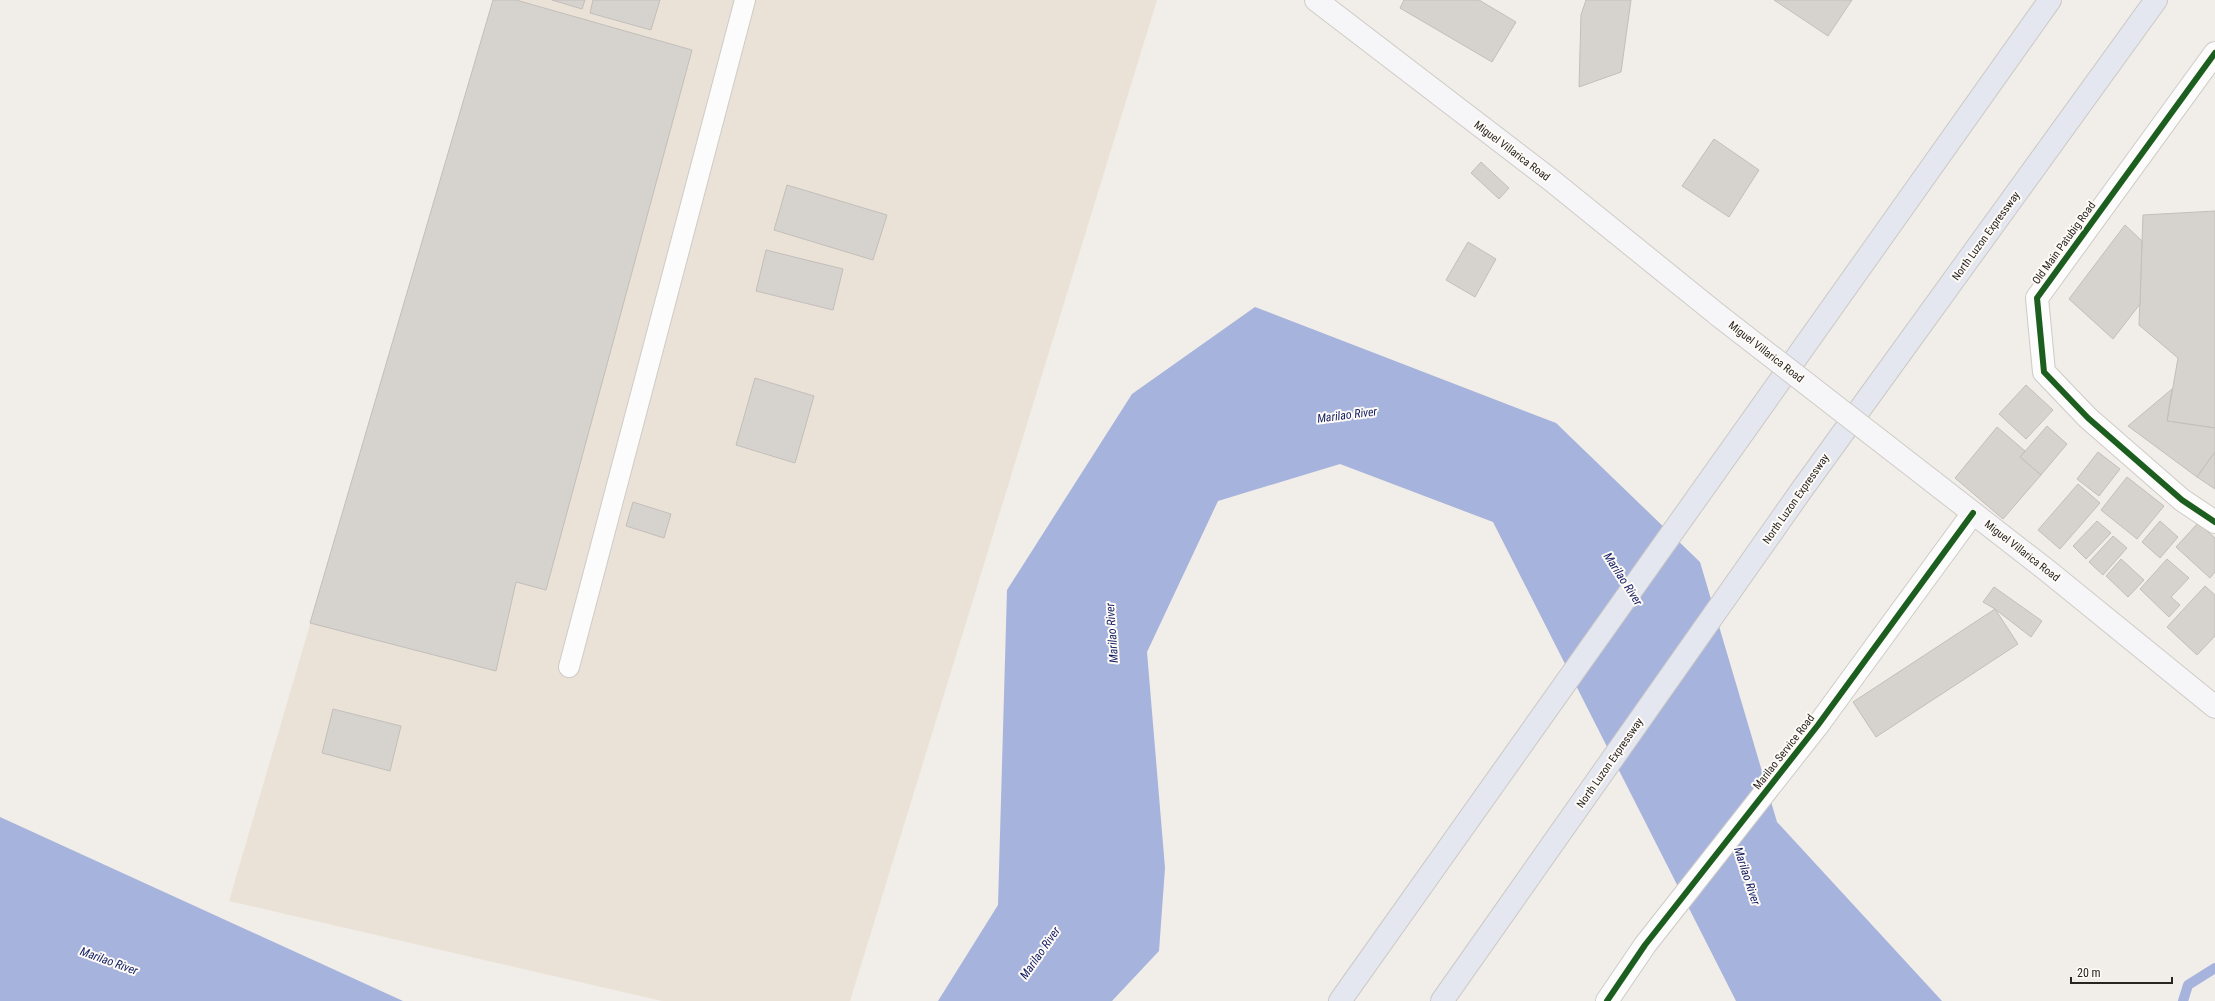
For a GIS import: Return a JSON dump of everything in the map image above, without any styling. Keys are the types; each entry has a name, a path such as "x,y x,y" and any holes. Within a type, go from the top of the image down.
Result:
{"highway":[{"path":"1340,1001 1740,434 2050,0"},
{"name":"North Luzon Expressway","path":"1442,1001 1803,488 2156,0"}],"main road":[{"name":"Miguel Villarica Road","path":"1316,0 1551,180 1718,315 2049,572 2215,707"}],"street":[{"name":"Old Main Patubig Road","path":"2215,53 2037,298 2044,372 2088,418 2176,495 2215,522"},
{"name":"Marilao Service Road","path":"1607,1001 1646,945 1818,725 1973,513"}],"lane":[{"path":"569,667 745,0"}],"shaded area":[{"path":"493,0 1157,0 850,1001 662,1001 229,901"}],"water":[{"name":"Marilao River","path":"1255,307 1556,423 1700,562 1777,822 1942,1001 1736,1001 1493,522 1340,464 1218,501 1147,652 1165,868 1159,951 1112,1001 938,1001 998,905 1007,590 1132,394"},
{"name":"Marilao River","path":"0,817 403,1001 0,1001"}],"building":[{"path":"493,0 516,0 692,50 546,590 516,582 496,671 310,623"},
{"path":"552,0 585,0 582,9"},
{"path":"593,0 660,0 651,30 590,13"},
{"path":"1404,0 1479,0 1516,22 1492,62 1400,8"},
{"path":"1586,0 1631,0 1621,72 1579,87 1581,15"},
{"path":"1774,0 1852,0 1828,36"},
{"path":"1714,139 1759,170 1729,217 1682,186"},
{"path":"1481,162 1509,188 1499,199 1471,173"},
{"path":"787,185 887,215 873,260 774,230"},
{"path":"2215,211 2215,428 2167,421 2178,358 2139,325 2143,215"},
{"path":"2125,225 2142,241 2140,304 2113,339 2069,299"},
{"path":"1468,242 1496,259 1475,297 1446,280"},
{"path":"766,250 843,269 833,310 756,291"},
{"path":"755,378 814,396 795,463 736,445"},
{"path":"2026,385 2053,410 2026,439 1999,414"},
{"path":"2172,389 2167,421 2215,428 2215,452 2197,477 2128,426"},
{"path":"2047,426 2067,444 2041,475 2020,457"},
{"path":"1997,427 2025,451 2020,457 2041,475 2003,519 1955,478"},
{"path":"2098,452 2120,469 2099,496 2077,479"},
{"path":"2215,452 2215,489 2197,477"},
{"path":"2127,477 2164,506 2137,539 2101,510"},
{"path":"2078,484 2100,503 2060,549 2038,530"},
{"path":"633,502 671,514 664,538 626,526"},
{"path":"2097,521 2111,533 2086,559 2073,546"},
{"path":"2160,521 2178,537 2160,558 2142,542"},
{"path":"2198,523 2215,538 2215,572 2210,578 2176,547"},
{"path":"2113,536 2127,548 2103,575 2089,562"},
{"path":"2121,559 2144,580 2128,597 2106,576"},
{"path":"2167,559 2189,578 2171,597 2180,605 2169,617 2140,589"},
{"path":"2205,586 2215,595 2215,636 2197,655 2167,627"},
{"path":"1994,587 2042,621 2031,637 1995,609 1983,602"},
{"path":"1995,609 2018,644 1876,737 1853,702"},
{"path":"333,709 401,726 390,771 322,753"}],"waterway":[{"path":"2183,1001 2188,985 2215,968"}],"cycle path":[{"path":"2215,53 2037,298 2044,372 2088,418 2182,500 2215,522"},
{"path":"1607,1001 1645,945 1818,725 1973,513"}]}
